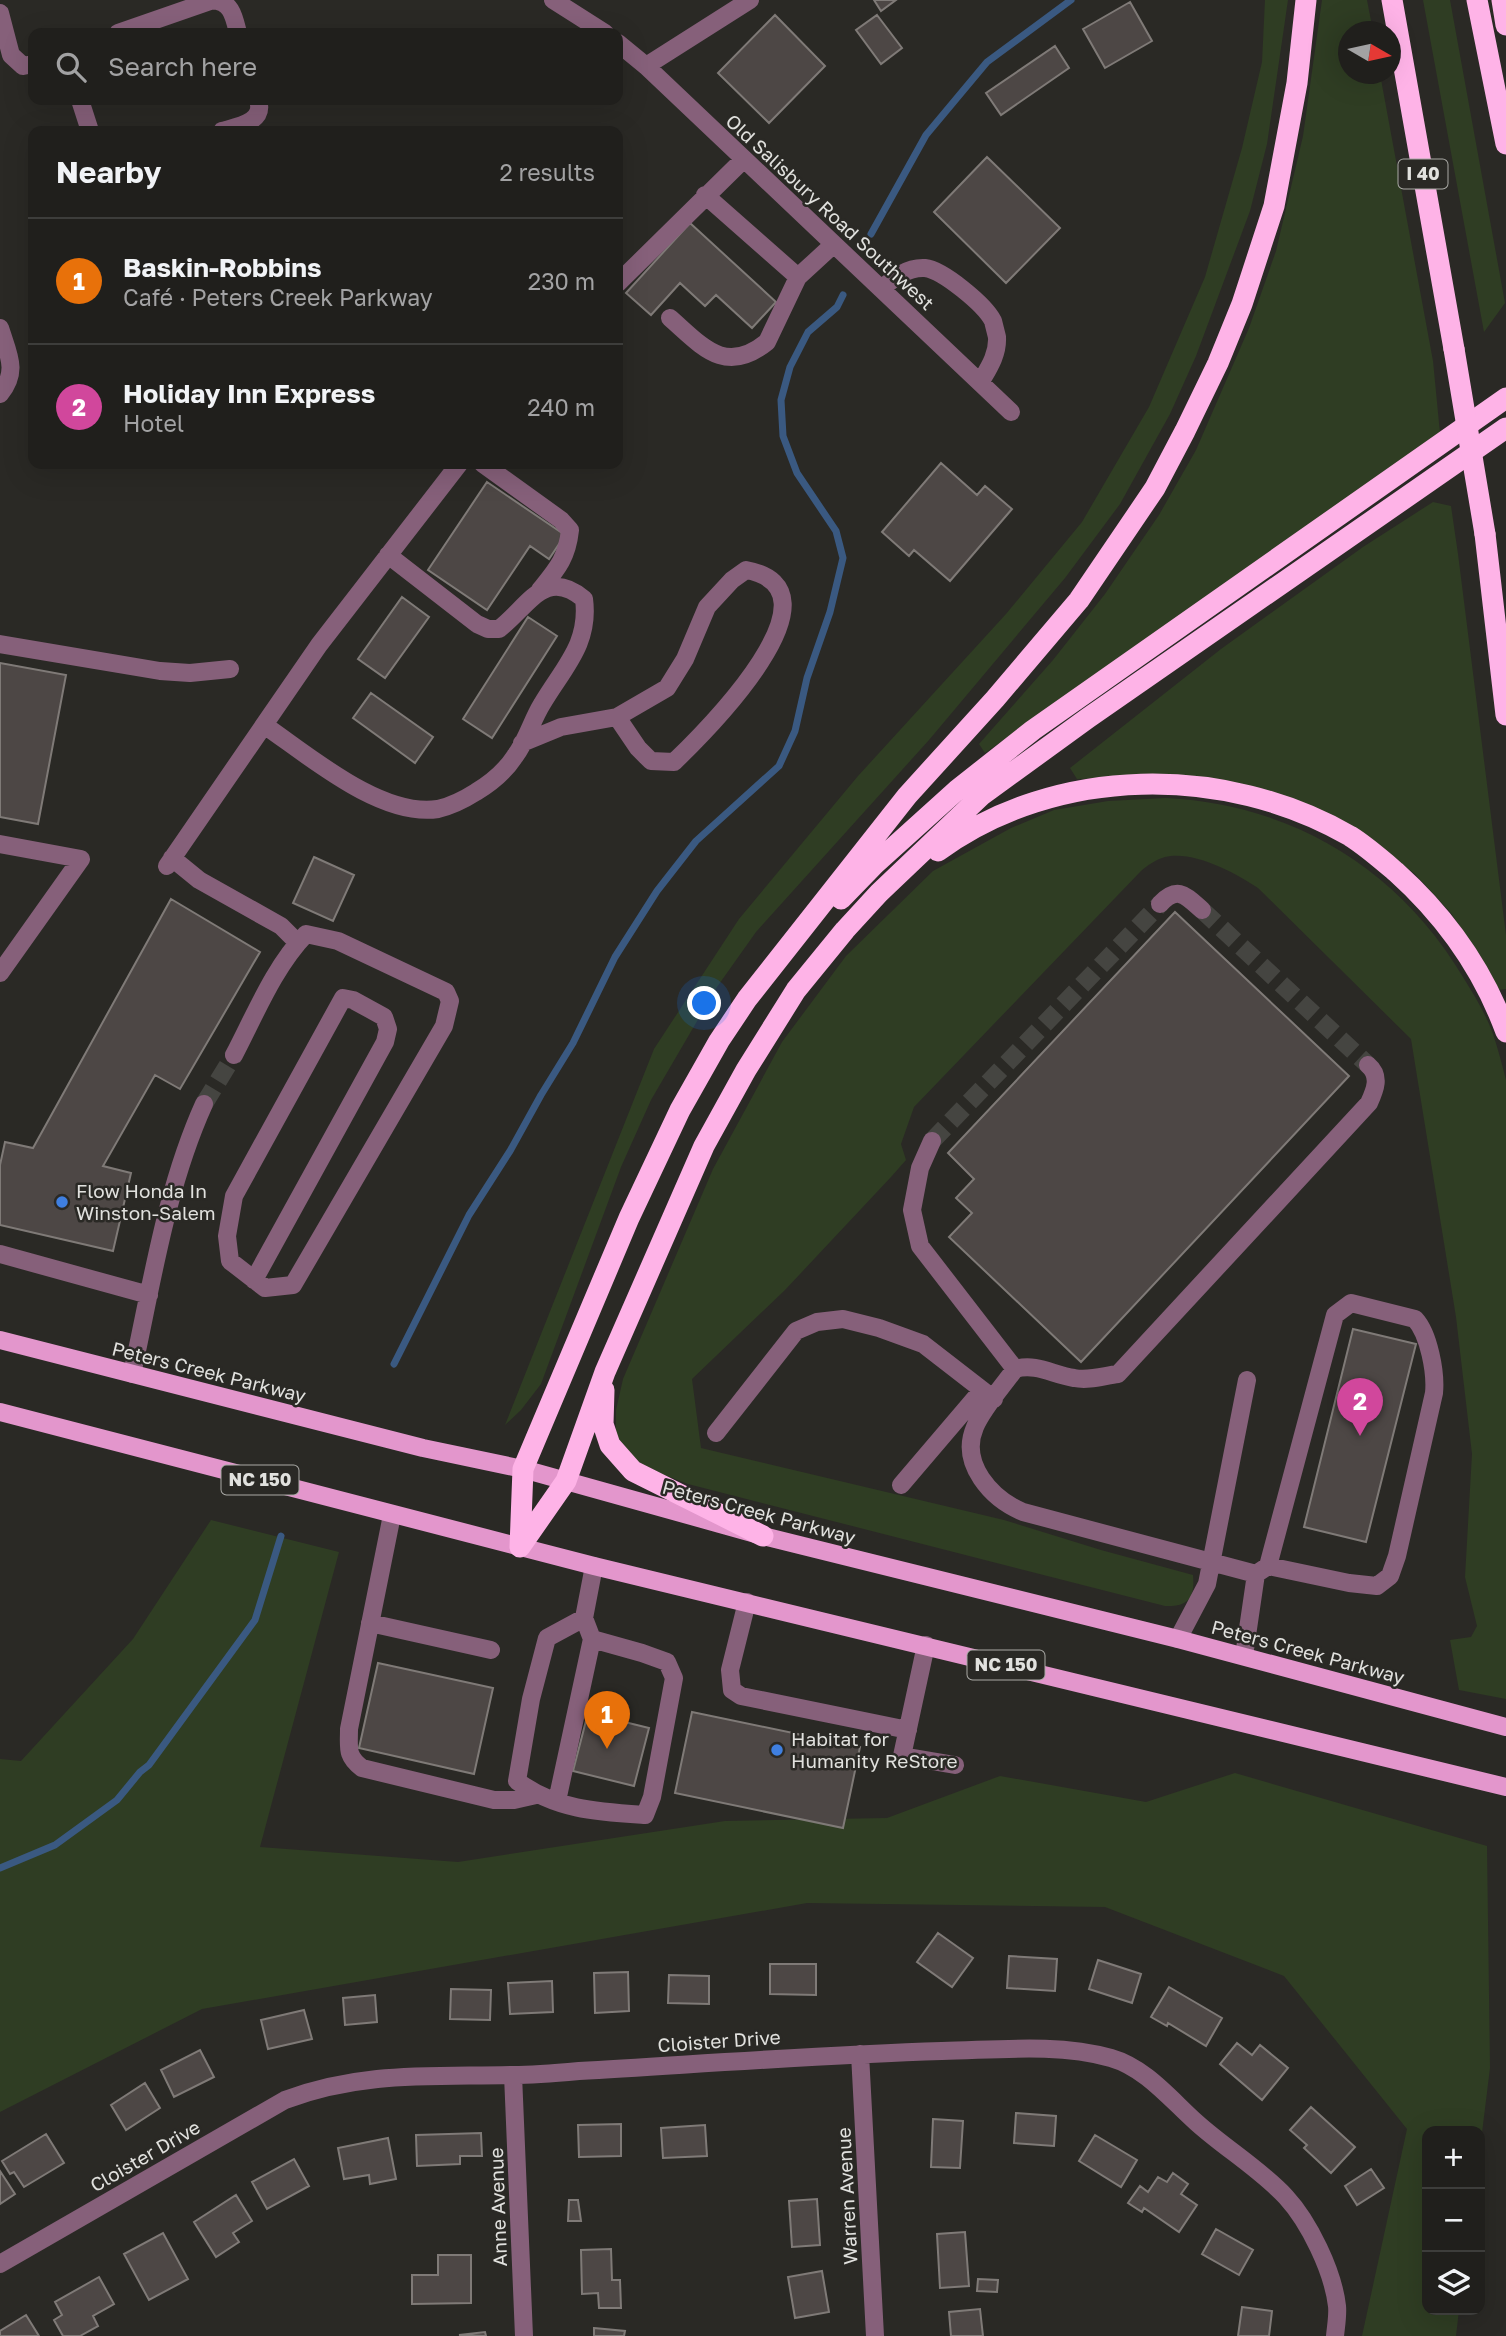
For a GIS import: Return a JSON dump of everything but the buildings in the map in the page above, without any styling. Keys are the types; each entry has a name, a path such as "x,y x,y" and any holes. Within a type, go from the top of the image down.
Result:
{"highway":[{"path":"520,1547 523,1469 618,1243 680,1110 719,1041 747,999 907,796 995,699 1079,600 1155,488 1218,363 1260,255 1289,136 1306,0"},
{"name":"I 40","path":"1392,0 1485,534 1506,715"},
{"path":"1477,0 1506,144"},
{"path":"1502,0 1506,25"},
{"path":"747,999 874,864 957,790 1033,730 1506,398"},
{"path":"520,1547 566,1481 605,1372 704,1146 746,1070 796,990 845,930 879,893 982,795 1506,428"},
{"path":"879,893 950,842 1009,811 1044,799 1115,786 1159,784 1240,792 1300,813 1351,837 1387,864 1421,895 1450,928 1476,966 1494,1000 1506,1032"},
{"path":"605,1372 603,1424 610,1445 621,1459 634,1471 763,1536"}],"main road":[{"name":"Peters Creek Parkway","path":"0,1340 423,1448 523,1469 763,1536 1244,1656 1500,1726"},
{"name":"NC 150","path":"0,1412 594,1566 1499,1785"}],"street":[{"path":"132,28 213,0 222,1 231,8 237,28"},
{"path":"553,0 597,28"},
{"path":"646,66 750,0"},
{"path":"0,13 11,55 23,66 28,65"},
{"name":"Old Salisbury Road Southwest","path":"623,47 1011,412"},
{"path":"82,105 88,126"},
{"path":"238,126 258,116 260,105"},
{"path":"623,278 744,159"},
{"path":"705,195 797,277"},
{"path":"670,318 711,355 739,357 759,349 767,342 797,277 834,244"},
{"path":"881,289 908,270 925,268 940,273 982,307 993,321 997,338 995,355 980,383"},
{"path":"0,328 10,362 10,382 0,394"},
{"path":"298,943 281,926 169,862 319,645 454,469"},
{"path":"388,555 477,624 488,629 499,629 540,590 560,566 569,547 570,530 561,520 490,469"},
{"path":"522,743 561,727 617,718 667,688 685,659 707,607 732,580 746,569 763,573 776,583 782,596 778,629 758,669 705,733 674,762 651,761 638,748 617,718"},
{"path":"264,725 344,779 378,798 410,808 438,808 466,798 490,783 515,757 540,706 577,649 586,616 584,599 572,589 558,586 540,590"},
{"path":"0,644 160,671 190,673 230,669"},
{"path":"0,844 81,859 0,973"},
{"path":"1160,904 1176,893 1186,895 1202,911"},
{"path":"233,1055 272,983 306,934 338,941 446,992 450,1001 443,1026 293,1285 265,1288 254,1280 230,1261 227,1236 234,1196 343,998 353,1000 384,1017 388,1029 385,1042 254,1280"},
{"path":"932,1141 920,1168 912,1210 920,1246 1022,1367 1088,1380 1118,1374 1369,1103 1377,1086 1373,1069 1368,1065"},
{"path":"132,1374 163,1231 188,1140 204,1104"},
{"path":"0,1254 149,1295"},
{"path":"988,1395 975,1428 972,1457 980,1477 1005,1505 1212,1561 1262,1570 1377,1586 1390,1576 1397,1556 1434,1385 1421,1325 1415,1319 1351,1303 1335,1315 1262,1570 1244,1656"},
{"path":"716,1433 796,1331 817,1322 843,1319 879,1328 923,1344 988,1395"},
{"path":"901,1485 988,1395 1022,1367"},
{"path":"1178,1639 1207,1584 1247,1381"},
{"path":"392,1515 349,1729 352,1760 362,1768 494,1800 514,1800 536,1795"},
{"path":"557,1801 592,1639 584,1618 594,1566"},
{"path":"747,1602 730,1670 732,1690 741,1696 908,1730"},
{"path":"584,1618 547,1638 531,1699 517,1781 536,1795 590,1812 645,1815 652,1797 674,1678 667,1662 592,1639"},
{"path":"370,1623 491,1650"},
{"path":"926,1645 902,1756 955,1765"},
{"name":"Cloister Drive","path":"0,2264 285,2100 343,2083 413,2075 513,2075 860,2054 1025,2049 1112,2058 1130,2066 1286,2197 1298,2212 1317,2246 1329,2276 1336,2306 1335,2336"},
{"name":"Warren Avenue","path":"860,2054 875,2336"},
{"name":"Anne Avenue","path":"513,2075 524,2336"}],"green space":[{"path":"1265,0 1288,0 1267,144 1250,211 1196,356 1170,414 1120,504 1065,578 929,740 756,932 717,987 651,1100 621,1167 541,1384 521,1410 505,1425 654,1049 739,919 858,776 1006,614 1082,522 1149,407 1205,277 1242,148 1262,62"},
{"path":"1322,0 1367,0 1371,21 1338,21 1338,84 1382,84 1433,361 1440,433 985,753 979,744 1053,660 1105,594 1159,515 1196,450 1249,328 1276,251 1303,136"},
{"path":"1423,0 1450,0 1505,303 1484,332"},
{"path":"1433,502 1451,506 1506,935 1506,989 1498,990 1482,959 1451,913 1415,874 1364,835 1293,799 1237,783 1186,776 1077,779 1070,768 1221,649 1363,547"},
{"path":"1166,798 1212,803 1257,813 1338,849 1374,874 1407,904 1437,939 1463,977 1493,1034 1506,1080 1506,1699 1459,1690 1450,1640 1471,1637 1477,1626 1465,1577 1472,1454 1456,1317 1411,1039 1258,888 1214,864 1201,860 1165,857 1141,871 914,1107 901,1144 906,1160 891,1177 785,1290 692,1379 701,1448 1004,1520 1193,1575 1193,1589 1189,1599 1180,1605 1165,1606 688,1484 643,1467 616,1440 616,1410 623,1379 713,1169 782,1042 846,956 933,871 1011,828 1054,810 1108,801"},
{"path":"211,1520 339,1552 260,1847 458,1862 725,1821 887,1818 1000,1776 1146,1802 1235,1773 1487,1846 1490,2068 1483,2126 1422,2126 1422,2315 1458,2315 1456,2336 1362,2336 1407,2129 1284,1976 1105,1907 807,1903 202,2009 0,2112 0,1759 21,1761 133,1639"}],"waterway":[{"path":"871,234 926,135 987,62 1071,0"},
{"path":"394,1364 469,1215 573,1043 615,957 657,891 696,841 779,766 795,731 807,678 830,612 843,558 836,531 797,473 783,436 781,400 790,367 808,332 837,307 843,295"},
{"path":"0,1868 55,1845 117,1800 149,1765 255,1620 281,1536"}],"tunnel":[{"path":"932,1141 1160,904"},
{"path":"1202,910 1368,1065"},
{"path":"204,1104 234,1055"}],"place":[{"name":"Flow Honda In Winston-Salem","path":"62,1202"},
{"name":"Holiday Inn Express","path":"1360,1436"},
{"name":"Baskin-Robbins","path":"607,1749"},
{"name":"Habitat for Humanity ReStore","path":"777,1750"}]}
